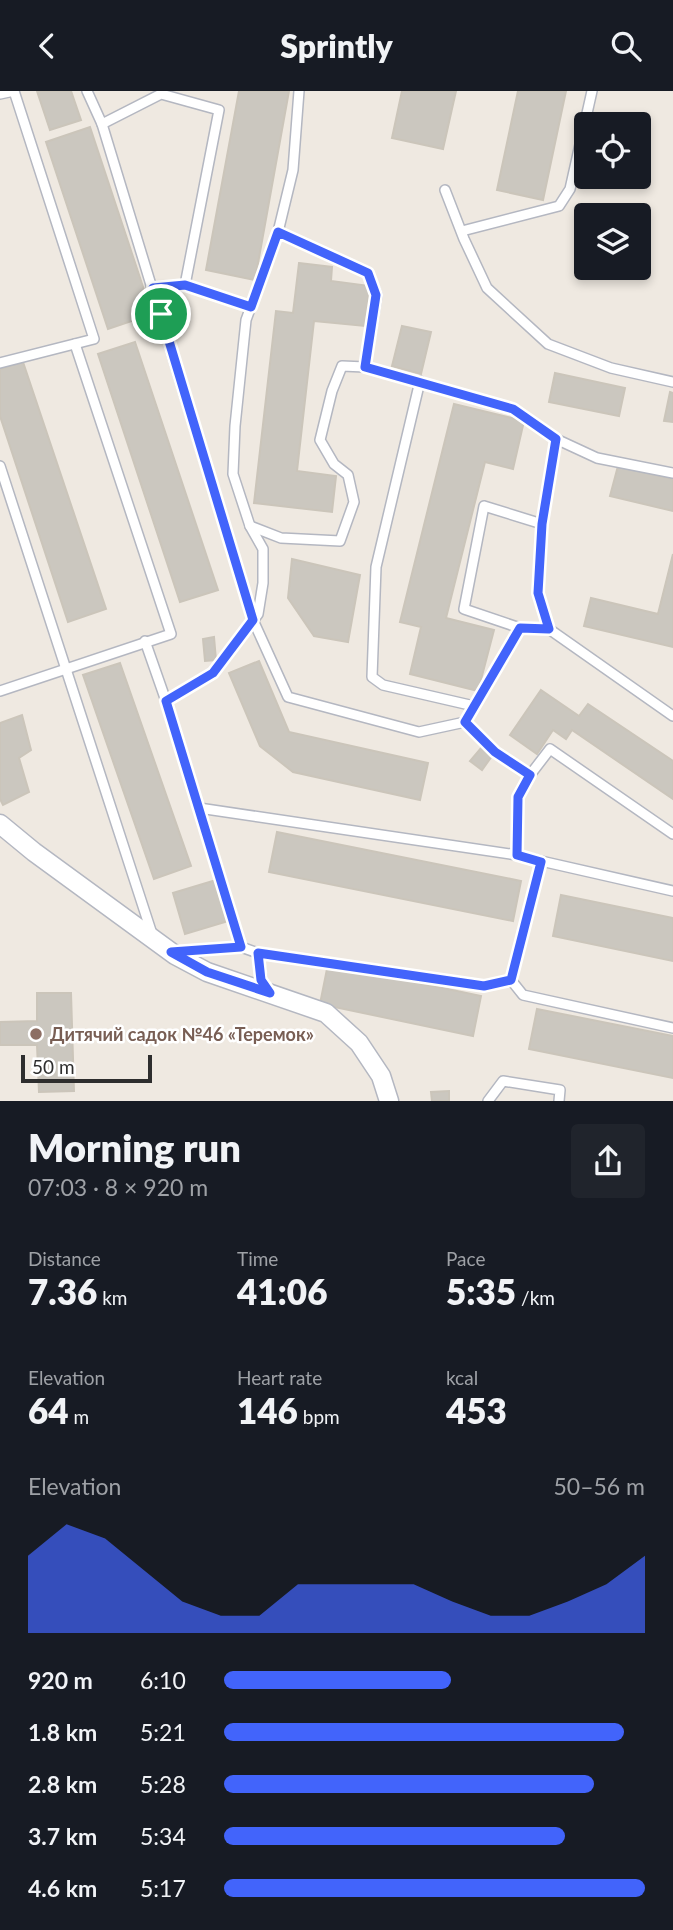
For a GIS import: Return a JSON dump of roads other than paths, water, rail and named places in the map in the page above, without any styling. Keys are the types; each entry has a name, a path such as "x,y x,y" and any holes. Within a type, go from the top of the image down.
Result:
{"street":[{"path":"0,824 171,952 207,972 326,1013 359,1044 381,1076 389,1101"}],"lane":[{"path":"0,95 14,91 94,339 0,363"},
{"path":"87,91 102,124 253,620 288,697 419,732 465,722 520,628"},
{"path":"166,701 213,673 258,614 263,583 263,549 250,526 233,474 235,426 246,320 278,232 293,170 299,91"},
{"path":"462,231 559,206 570,189 592,91"},
{"path":"102,124 161,94 219,110 185,285"},
{"path":"445,190 487,288 548,344 611,369 673,381"},
{"path":"278,232 368,273 376,295 365,367"},
{"path":"153,288 185,285 251,307"},
{"path":"0,691 171,634 75,344"},
{"path":"250,526 281,538 340,541 354,502 348,475 334,464 320,440 332,391 342,366 365,367 513,409 556,439 597,458 673,473"},
{"path":"420,381 376,567 372,677 383,685 474,706"},
{"path":"549,629 538,593 542,524 556,439"},
{"path":"0,466 154,939"},
{"path":"542,524 484,506 464,609 520,628 549,629 673,716"},
{"path":"145,641 241,947"},
{"path":"465,722 495,752 530,775"},
{"path":"517,855 518,797 530,775 550,749 673,834"},
{"path":"199,808 517,855 673,891"},
{"path":"511,980 541,862"},
{"path":"171,952 241,947 258,953 484,986 511,980"},
{"path":"258,953 261,980 270,993"},
{"path":"511,980 523,995 673,1028"},
{"path":"488,1101 503,1081 560,1090 559,1101"}],"place":[{"name":"Дитячий садок №46 «Теремок»","path":"36,1034"}]}
